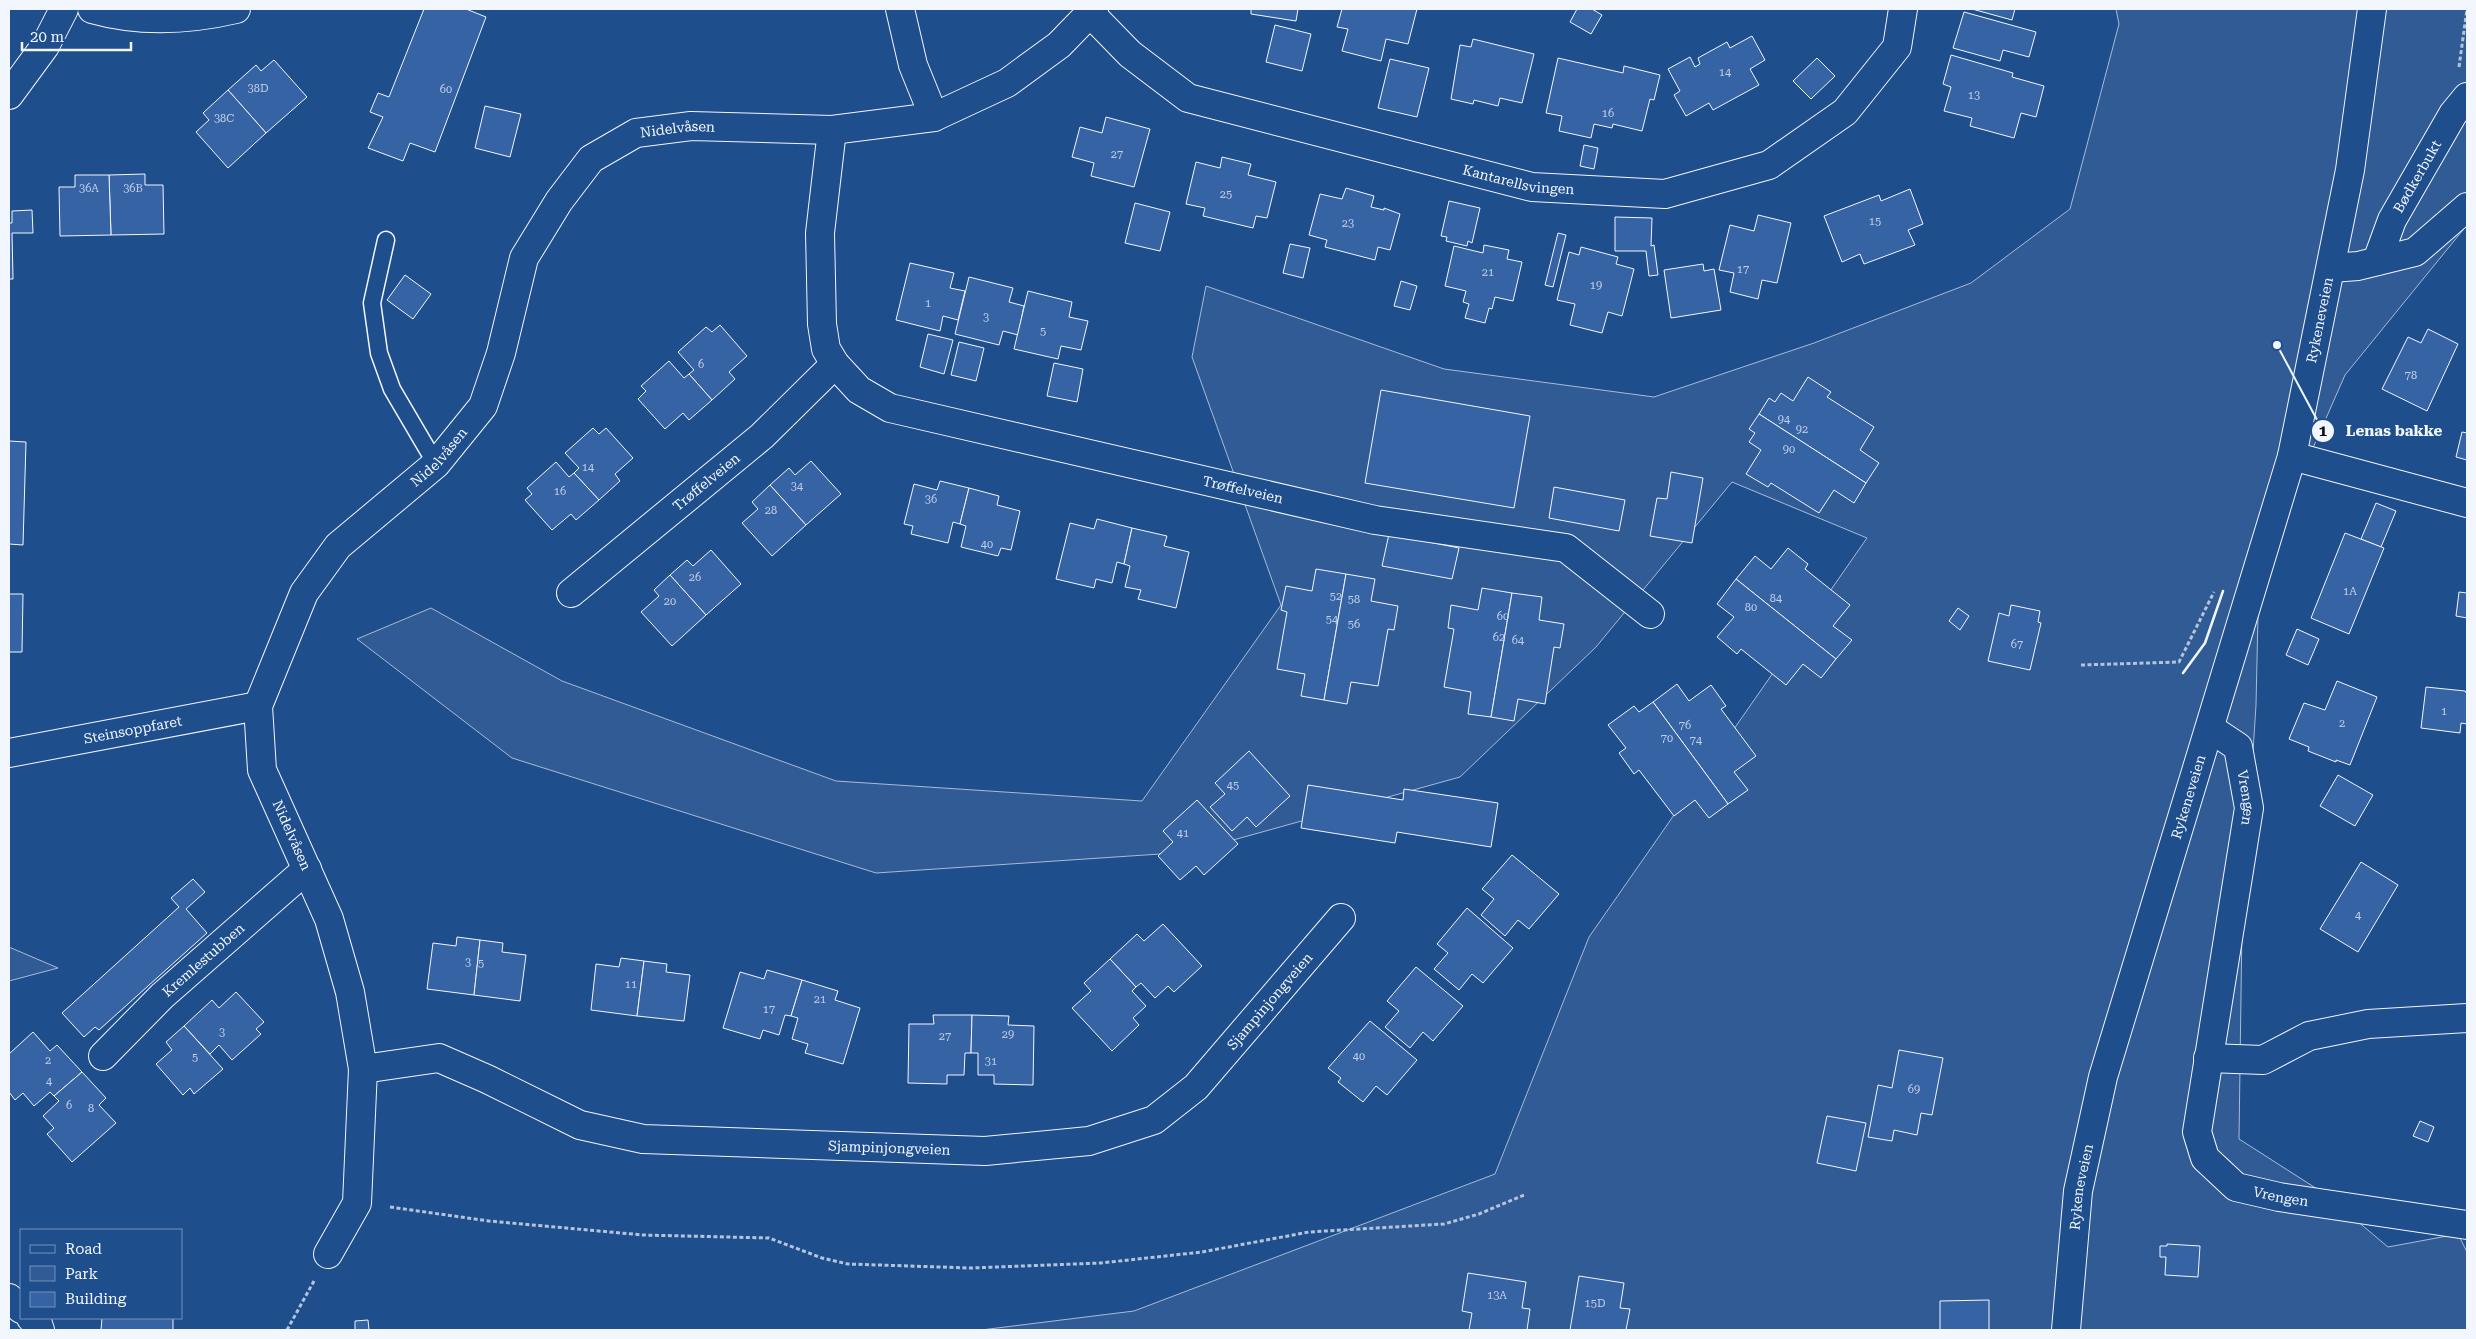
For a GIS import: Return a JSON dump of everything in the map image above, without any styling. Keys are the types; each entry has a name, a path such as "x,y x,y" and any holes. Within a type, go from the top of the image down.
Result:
{"street":[{"path":"9,95 45,46 64,9"},
{"path":"92,9 110,14 174,19 236,9"},
{"path":"900,9 913,64 934,117"},
{"name":"Kantarellsvingen","path":"1092,11 1130,54 1188,98 1532,187 1665,194 1769,165 1845,112 1897,47 1903,9"},
{"name":"Rykeneveien","path":"2066,1330 2078,1191 2103,1076 2211,729 2292,456 2350,170 2372,9"},
{"name":"Nidelvåsen","path":"328,1254 357,1203 363,1069 347,982 329,919 262,770 258,706 304,593 338,546 436,464 483,406 501,353 524,258 559,201 591,159 636,133 691,126 832,130 934,117 1007,83 1059,46 1092,11"},
{"name":"Bødkerbukt","path":"2377,261 2392,220 2460,106"},
{"name":"Trøffelveien","path":"832,130 820,233 822,324 826,349 835,364 859,390 890,408 1375,520 1566,548 1650,614"},
{"name":"Rykeneveien","path":"2331,268 2358,266 2415,252 2467,206"},
{"name":"Trøffelveien","path":"571,593 762,436 835,364"},
{"path":"2292,456 2467,503"},
{"name":"Steinsoppfaret","path":"9,753 258,706"},
{"name":"Vrengen","path":"2211,729 2238,747 2249,808 2196,1132 2205,1158 2236,1187 2279,1197 2467,1225"},
{"name":"Kremlestubben","path":"103,1056 162,996 307,869"},
{"name":"Sjampinjongveien","path":"363,1069 439,1058 487,1078 580,1125 643,1139 985,1152 1089,1141 1154,1120 1196,1087 1341,918"},
{"path":"2208,1058 2263,1060 2309,1036 2368,1024 2467,1018"},
{"path":"9,1298 20,1308"},
{"path":"32,1319 38,1324 40,1330"}],"lane":[{"path":"386,240 372,303 378,353 392,388 436,464"}],"path":[{"path":"2460,106 2467,9"},
{"path":"2081,665 2179,662 2218,585"},
{"path":"357,1203 489,1221 643,1236 769,1238 822,1258 848,1264 970,1268 1101,1263 1202,1252 1309,1232 1444,1224 1479,1214 1524,1195"},
{"path":"287,1330 328,1254"}],"green space":[{"path":"2116,9 2467,9 2467,225 2345,375 2259,571 2256,705 2242,924 2239,1139 2325,1194 2388,1247 2458,1234 2467,1252 2467,1330 981,1330 1134,1311 1495,1174 1589,937 1867,538 1732,482 1596,647 1460,777 1190,852 876,873 512,758 357,639 431,608 562,681 836,781 1142,801 1281,605 1192,357 1206,286 1444,369 1654,397 1814,343 1971,283 2070,209 2119,24"},
{"path":"9,947 58,968 9,981"}],"building":[{"path":"424,9 466,9 486,17 435,152 410,143 403,161 368,148 383,117 370,112 378,93 389,97"},
{"path":"1251,9 1298,9 1296,21 1251,14"},
{"path":"1342,9 1417,9 1408,44 1386,39 1381,61 1342,51 1348,29 1337,27"},
{"path":"1577,9 1592,9 1602,15 1591,34 1570,22"},
{"path":"1972,9 2015,9 2012,20"},
{"path":"1964,12 2036,32 2029,57 2003,50 2000,61 1953,48"},
{"path":"1275,25 1311,34 1302,71 1266,62"},
{"path":"1752,36 1765,60 1750,69 1759,85 1713,110 1709,103 1686,116 1674,95 1680,91 1668,69 1690,57 1695,67 1700,64 1698,58 1727,42 1730,48"},
{"path":"1473,39 1534,54 1522,103 1500,98 1498,106 1474,100 1473,104 1451,99 1460,45 1471,47"},
{"path":"1951,55 2013,73 2012,77 2044,86 2036,117 2021,113 2014,138 1970,126 1972,118 1944,111 1951,87 1943,84"},
{"path":"1558,58 1623,73 1624,66 1660,75 1654,100 1650,99 1642,131 1613,124 1612,128 1594,124 1591,138 1559,131 1562,116 1546,113"},
{"path":"1817,58 1835,76 1811,99 1793,81"},
{"path":"1390,59 1429,68 1417,117 1378,108"},
{"path":"274,60 307,97 266,133 228,90 256,65 261,71"},
{"path":"228,90 266,133 228,168 196,132 209,120 203,113"},
{"path":"485,106 521,114 510,157 475,148"},
{"path":"1106,117 1150,129 1134,187 1091,176 1094,163 1072,157 1080,127 1102,133"},
{"path":"1584,145 1598,148 1594,169 1580,166"},
{"path":"1222,157 1251,164 1248,175 1276,182 1267,218 1256,216 1253,228 1203,216 1205,208 1186,204 1196,162 1220,168"},
{"path":"145,174 145,185 163,185 164,234 111,235 109,175"},
{"path":"75,175 109,175 111,235 60,236 59,187 75,187"},
{"path":"1346,188 1374,196 1371,207 1384,210 1384,208 1400,214 1390,250 1378,247 1375,260 1325,247 1327,240 1309,235 1320,194 1342,199"},
{"path":"1910,189 1923,224 1908,230 1915,245 1864,264 1860,254 1842,262 1824,216 1879,195 1881,201"},
{"path":"1449,201 1480,208 1472,243 1468,241 1467,246 1446,241 1447,237 1441,236"},
{"path":"1135,203 1170,212 1160,251 1125,243"},
{"path":"32,210 33,233 12,233 13,279 9,279 9,223 12,223 12,211"},
{"path":"1758,215 1791,223 1777,283 1762,280 1758,299 1730,292 1734,273 1719,270 1730,225 1754,231"},
{"path":"1615,217 1652,218 1651,246 1654,245 1658,275 1649,276 1646,251 1615,251"},
{"path":"1558,233 1566,235 1553,287 1545,285"},
{"path":"1290,244 1310,248 1303,278 1283,273"},
{"path":"1484,245 1509,250 1507,259 1522,262 1513,301 1495,297 1492,309 1489,308 1485,323 1465,318 1469,304 1463,302 1466,291 1445,286 1454,246 1483,253"},
{"path":"1581,247 1618,257 1616,264 1634,269 1622,316 1608,312 1602,333 1570,325 1575,304 1557,300 1569,252 1579,255"},
{"path":"910,263 954,273 950,288 965,291 958,320 943,316 940,331 896,320"},
{"path":"1703,264 1704,271 1714,269 1721,310 1671,318 1664,270"},
{"path":"405,275 431,294 413,319 387,300"},
{"path":"969,277 1013,288 1009,302 1024,306 1018,335 1003,331 999,345 955,334"},
{"path":"1401,281 1417,286 1410,310 1394,306"},
{"path":"1028,291 1072,302 1069,317 1088,321 1081,350 1061,346 1058,359 1014,349"},
{"path":"720,325 747,356 729,372 735,379 712,400 689,374 694,370 678,352 706,327 712,332"},
{"path":"2428,329 2458,344 2427,411 2382,389 2408,337 2421,343"},
{"path":"928,334 953,340 944,374 920,367"},
{"path":"959,342 984,348 976,381 951,375"},
{"path":"669,361 684,378 689,374 712,400 689,420 683,413 665,429 638,399 646,391 641,386"},
{"path":"1054,363 1083,369 1077,402 1047,396"},
{"path":"1808,377 1831,392 1827,397 1874,427 1860,450 1879,463 1866,483 1759,414 1769,398 1775,402 1781,393 1793,401"},
{"path":"1381,390 1530,416 1514,508 1365,483"},
{"path":"1759,414 1866,483 1854,503 1834,490 1819,513 1771,483 1768,487 1746,474 1761,450 1749,442 1755,433 1749,429"},
{"path":"593,428 599,434 606,428 633,458 615,474 620,481 599,500 574,473 579,468 565,453"},
{"path":"2462,432 2467,433 2467,460 2456,457"},
{"path":"9,441 26,442 23,545 9,544"},
{"path":"811,461 841,494 806,525 770,485 789,468 795,475"},
{"path":"556,462 569,477 574,473 599,500 576,520 571,514 552,530 525,500 532,494 527,488"},
{"path":"1671,472 1703,478 1692,543 1650,536 1657,498 1667,499"},
{"path":"940,481 969,488 960,524 953,522 948,543 911,534 913,526 904,524 914,484 937,490"},
{"path":"770,485 806,525 772,556 742,523 758,509 752,502"},
{"path":"1554,487 1625,500 1619,531 1549,518"},
{"path":"969,488 999,496 997,505 1020,511 1011,550 1001,548 998,556 961,547 966,526 960,524"},
{"path":"2376,503 2396,511 2381,547 2361,539"},
{"path":"1097,519 1132,528 1124,564 1117,562 1112,583 1096,579 1094,588 1056,579 1070,523 1094,529"},
{"path":"1132,528 1167,536 1164,546 1189,552 1176,608 1138,599 1141,590 1125,587 1130,566 1124,564"},
{"path":"2345,533 2384,548 2349,634 2311,618"},
{"path":"1389,534 1459,548 1452,579 1382,566"},
{"path":"1788,548 1808,564 1805,569 1850,605 1833,626 1852,640 1836,659 1736,579 1755,556 1771,569"},
{"path":"711,550 741,584 706,615 670,575 687,560 693,566"},
{"path":"1316,569 1346,574 1324,700 1301,696 1305,674 1277,669 1287,612 1281,610 1286,586 1312,591"},
{"path":"1346,574 1375,579 1371,601 1398,606 1394,630 1388,629 1378,686 1351,682 1347,704 1324,700"},
{"path":"670,575 706,615 672,646 641,612 659,596 654,590"},
{"path":"1736,579 1836,659 1821,678 1803,664 1786,685 1741,649 1737,654 1717,637 1734,617 1717,604"},
{"path":"1482,588 1512,593 1491,717 1468,714 1471,692 1444,687 1454,629 1448,628 1451,605 1478,610"},
{"path":"2459,592 2467,593 2467,618 2456,616"},
{"path":"1512,593 1542,597 1539,620 1564,624 1560,648 1554,647 1545,704 1518,699 1514,721 1491,717"},
{"path":"9,594 23,594 22,652 9,652"},
{"path":"2011,605 2040,611 2038,622 2041,623 2030,670 1988,661 1999,613 2009,616"},
{"path":"1958,608 1969,616 1960,630 1949,621"},
{"path":"2297,629 2319,639 2308,665 2286,655"},
{"path":"2337,681 2377,697 2350,765 2336,760 2336,762 2308,751 2309,747 2289,739 2304,703 2325,710"},
{"path":"1677,684 1689,701 1711,685 1726,706 1721,709 1756,756 1734,772 1748,790 1728,804 1653,702"},
{"path":"2426,687 2465,691 2467,694 2467,724 2461,723 2460,733 2421,728"},
{"path":"1653,702 1728,804 1709,818 1695,800 1674,816 1639,770 1634,774 1619,753 1626,748 1608,725 1634,706 1639,712"},
{"path":"1249,751 1290,796 1256,827 1247,817 1232,831 1210,807 1225,794 1215,783"},
{"path":"2338,775 2373,795 2355,826 2320,806"},
{"path":"1308,785 1403,800 1404,789 1498,803 1491,847 1397,832 1395,843 1301,828"},
{"path":"1197,800 1238,844 1204,875 1196,866 1180,880 1158,856 1173,842 1163,831"},
{"path":"1512,855 1559,894 1529,929 1518,920 1505,936 1481,915 1494,899 1482,889"},
{"path":"2361,862 2398,885 2358,952 2320,929"},
{"path":"193,879 205,892 186,909 207,933 99,1030 95,1027 84,1037 62,1013 179,907 171,898"},
{"path":"1467,908 1513,948 1483,983 1472,974 1459,990 1434,969 1448,953 1437,944"},
{"path":"1163,924 1202,966 1174,992 1168,986 1155,998 1141,983 1136,987 1110,959 1137,934 1144,941"},
{"path":"457,937 480,940 474,995 427,989 433,943 456,946"},
{"path":"480,940 503,943 502,952 526,955 520,1001 474,995"},
{"path":"621,958 644,961 637,1016 591,1010 596,964 619,967"},
{"path":"1110,959 1136,987 1132,991 1146,1006 1133,1018 1139,1025 1112,1051 1072,1008 1091,991 1084,983"},
{"path":"644,961 667,964 666,972 690,975 684,1021 637,1016"},
{"path":"1416,967 1463,1006 1433,1041 1423,1032 1410,1048 1385,1027 1399,1011 1387,1001"},
{"path":"767,970 802,980 791,1016 785,1015 779,1035 763,1030 760,1039 723,1028 740,972 764,979"},
{"path":"802,980 838,991 835,1000 860,1008 843,1064 805,1053 808,1044 792,1039 798,1018 791,1016"},
{"path":"236,992 264,1022 256,1029 261,1034 232,1060 219,1045 210,1054 184,1026 212,1000 219,1008"},
{"path":"933,1015 972,1015 971,1053 965,1053 964,1075 947,1075 947,1084 908,1083 909,1024 934,1024"},
{"path":"972,1015 1009,1016 1008,1025 1034,1026 1033,1085 994,1084 994,1075 978,1075 978,1053 971,1053"},
{"path":"1370,1021 1417,1060 1387,1095 1376,1086 1363,1102 1338,1082 1341,1078 1328,1068"},
{"path":"184,1026 223,1069 194,1094 190,1088 183,1095 156,1064 172,1050 166,1042"},
{"path":"33,1032 50,1051 57,1045 82,1072 54,1096 50,1092 34,1106 23,1093 15,1100 9,1092 9,1054"},
{"path":"1899,1050 1943,1058 1932,1115 1921,1113 1917,1135 1894,1130 1892,1141 1868,1137 1878,1085 1892,1088"},
{"path":"82,1072 106,1098 99,1105 116,1123 72,1162 47,1134 54,1128 43,1116 59,1101 54,1096"},
{"path":"1827,1116 1866,1123 1856,1171 1817,1163"},
{"path":"2420,1121 2434,1127 2428,1142 2413,1136"},
{"path":"2167,1244 2200,1246 2198,1277 2165,1275 2166,1257 2160,1257 2160,1246 2167,1246"},
{"path":"1468,1273 1526,1282 1522,1308 1530,1309 1527,1330 1469,1330 1472,1313 1462,1311"},
{"path":"1579,1276 1624,1283 1620,1308 1630,1309 1626,1330 1570,1330"},
{"path":"1989,1300 1989,1330 1940,1330 1940,1301"},
{"path":"102,1319 173,1319 173,1330 101,1330"},
{"path":"368,1320 369,1330 355,1330 355,1321"}],"wall":[{"path":"2183,673 2205,643 2223,591"}],"place":[{"name":"Lenas bakke","path":"2277,345"}]}
